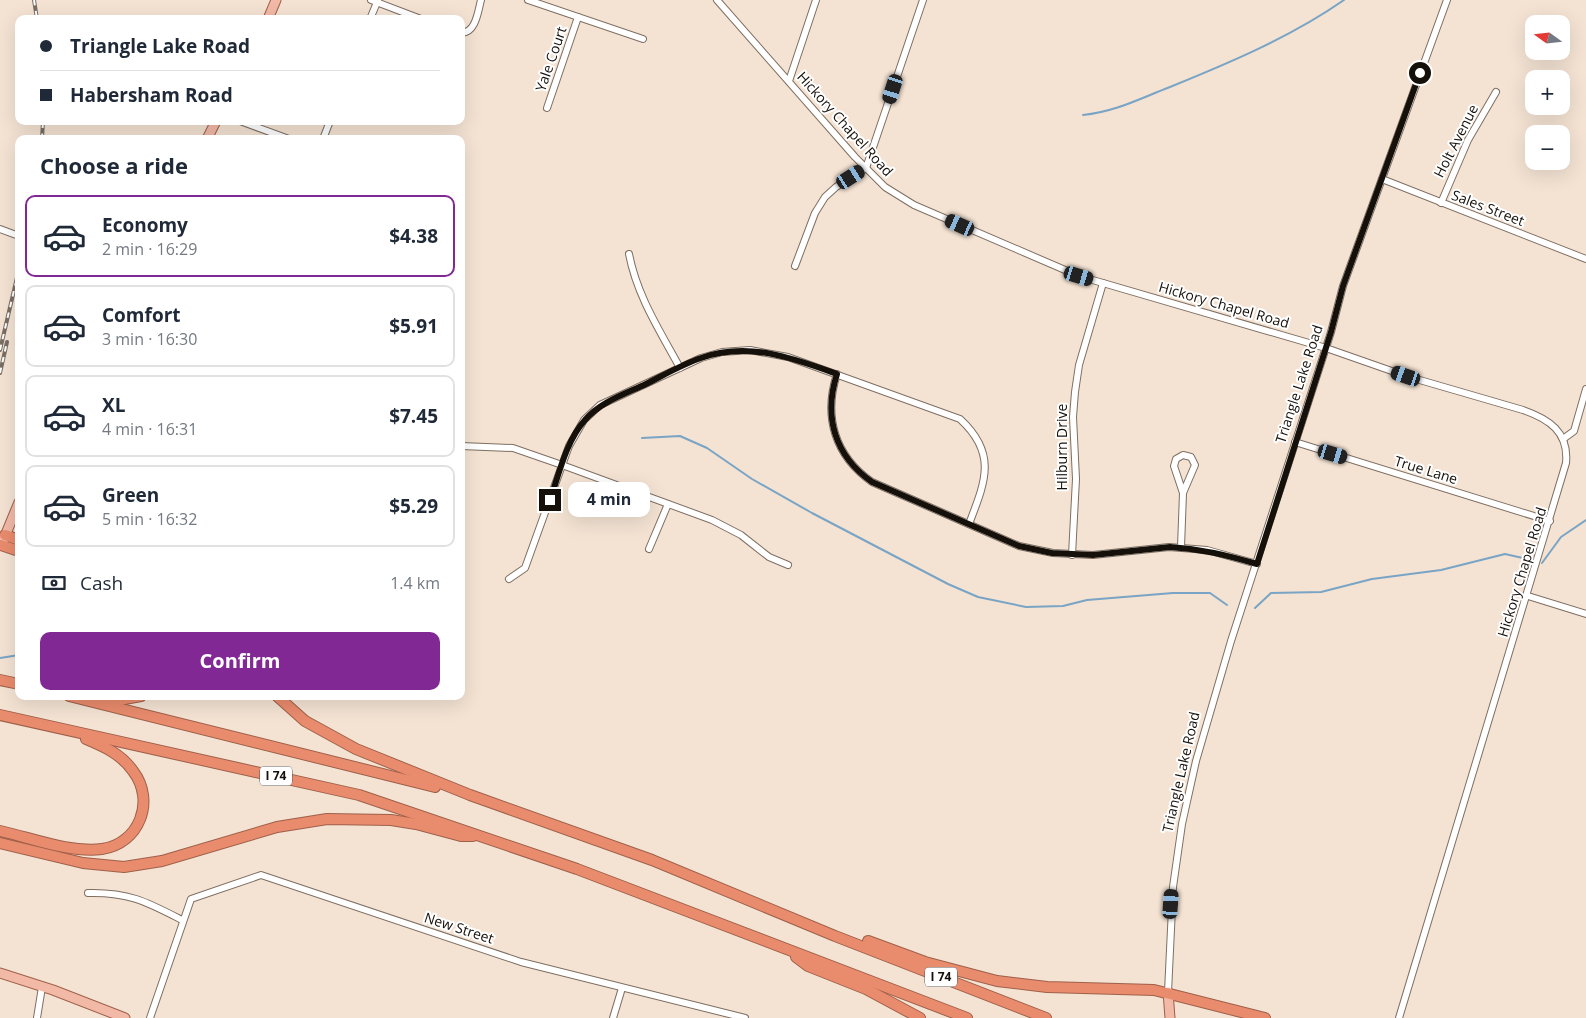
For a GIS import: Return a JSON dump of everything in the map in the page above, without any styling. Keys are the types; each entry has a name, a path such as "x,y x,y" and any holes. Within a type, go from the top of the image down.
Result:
{"highway":[{"path":"2,543 15,541"},
{"path":"2,543 15,548"},
{"path":"0,680 15,683"},
{"name":"I 74","path":"86,700 470,796 652,860 835,936 1046,1018"},
{"path":"281,700 305,721 356,748 470,796"},
{"name":"I 74","path":"0,715 359,795 577,869 967,1018"},
{"path":"0,831 74,848 101,849 122,844 135,831 143,814 143,792 134,771 114,752 65,730"},
{"path":"0,843 83,863 124,866 162,861 277,827 327,819 391,820 416,824 461,836 483,836"},
{"path":"835,936 859,938 925,962 998,981 1047,987 1168,992 1265,1018"},
{"path":"785,949 808,966 866,989 920,1018"}],"main road":[{"path":"270,15 276,0"},
{"path":"2,543 15,512"},
{"path":"0,973 125,1018"},
{"name":"Triangle Lake Road","path":"1168,992 1170,1018"}],"street":[{"path":"465,32 469,32 473,27 482,0"},
{"path":"528,0 643,39"},
{"name":"Hickory Chapel Road","path":"717,0 866,168 885,187 914,205 1079,276 1326,348 1406,376 1540,415 1557,427 1566,445 1566,463 1528,596 1399,1018"},
{"path":"789,81 816,0"},
{"path":"795,266 814,213 836,186 866,168 923,0"},
{"name":"Triangle Lake Road","path":"1168,992 1172,887 1182,824 1211,706 1326,348 1343,286 1447,0"},
{"path":"371,15 375,1 411,15"},
{"name":"Yale Court","path":"547,108 578,17"},
{"name":"Holt Avenue","path":"1440,203 1468,140 1496,92"},
{"path":"251,125 278,135"},
{"name":"Sales Street","path":"1382,179 1586,259"},
{"path":"0,229 15,235"},
{"path":"629,254 639,291 680,368"},
{"name":"Hilburn Drive","path":"1072,555 1076,479 1072,417 1079,365 1103,283"},
{"path":"509,579 525,568 569,446 584,420 600,406 700,358 722,352 750,350 788,357 960,419 970,428 982,447 986,470 984,485 969,524"},
{"path":"837,374 831,400 832,424 838,446 852,466 872,482 1019,546 1072,555 1093,555 1170,547 1206,550 1257,564"},
{"path":"1563,438 1574,431 1586,388"},
{"name":"True Lane","path":"1295,442 1550,521"},
{"path":"465,446 513,448 712,520 741,534 769,557 788,565"},
{"path":"1181,548 1183,493 1174,466 1176,459 1183,455 1191,457 1195,465 1183,493"},
{"path":"649,549 668,504"},
{"path":"1528,596 1586,614"},
{"name":"New Street","path":"150,1018 182,920 191,899 261,875 521,962 745,1018"},
{"path":"88,893 114,892 132,896 182,920"},
{"path":"37,1018 42,987"},
{"path":"613,1018 622,988"}],"waterway":[{"path":"1083,115 1106,111 1128,104 1237,59 1303,26 1344,0"},
{"path":"642,438 680,436 707,448 752,479 812,513 948,584 978,597 1026,607 1063,606 1087,600 1173,593 1210,593 1227,605"},
{"path":"1542,563 1561,537 1586,520"},
{"path":"1255,608 1271,593 1321,592 1372,579 1441,570 1505,554 1532,560"},
{"path":"0,658 15,656"}],"railway":[{"path":"34,0 36,15"},
{"path":"42,135 43,125"},
{"path":"0,350 15,286"},
{"path":"0,373 7,342"}],"route":[{"path":"550,500 569,446 584,420 600,406 700,358 722,352 750,350 788,357 837,374 831,400 834,435 844,456 862,475 872,482 1019,546 1072,555 1093,555 1170,547 1206,550 1257,564 1331,332 1343,286 1420,73"}]}
